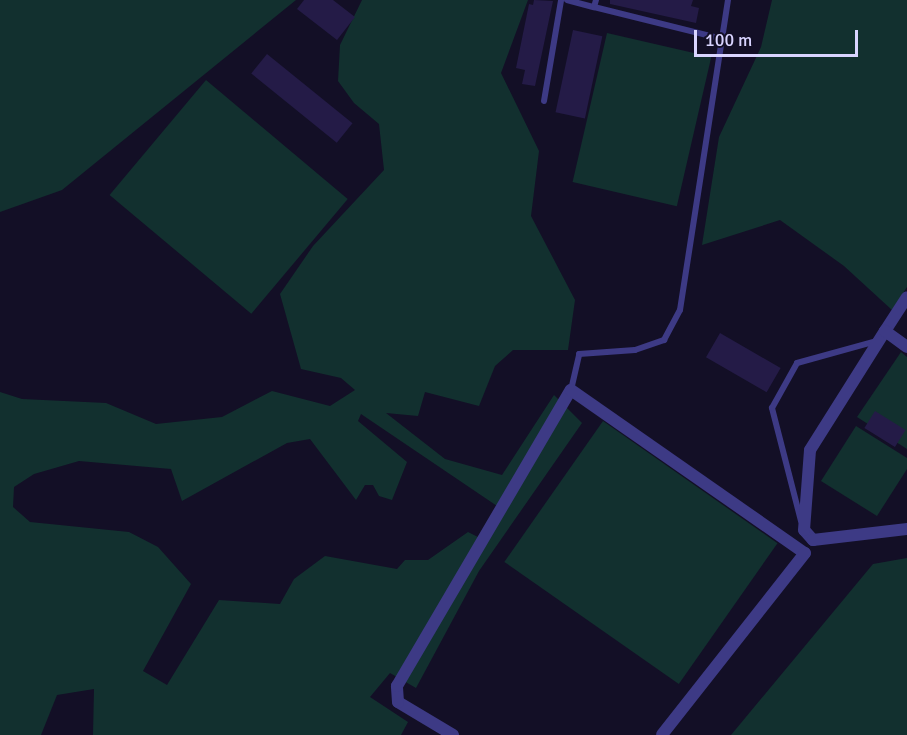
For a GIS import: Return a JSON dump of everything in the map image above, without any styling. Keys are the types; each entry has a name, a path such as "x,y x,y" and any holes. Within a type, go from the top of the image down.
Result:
{"street":[{"path":"813,540 804,530 810,450 907,297"},
{"path":"883,336 907,347"},
{"path":"453,735 398,702 397,686 571,390 805,553"},
{"path":"813,540 907,530"},
{"path":"662,735 813,540"}],"lane":[{"path":"544,101 561,0"},
{"path":"567,0 595,4 722,39"},
{"path":"571,390 579,354 635,350 664,340 680,310 728,0"},
{"path":"804,530 772,408 796,363 883,336"}],"green space":[{"path":"0,0 296,0 62,190 0,212"},
{"path":"362,0 528,0 501,73 539,151 531,216 575,300 568,350 513,350 495,366 479,406 425,392 418,416 386,413 445,459 502,475 554,395 582,423 479,571 416,688 390,673 370,697 408,722 401,735 93,735 94,689 57,695 41,735 0,735 0,392 22,399 106,403 156,424 222,417 272,391 330,406 355,390 341,378 301,369 280,294 313,246 384,170 379,124 354,103 338,81 340,45","holes":["361,414 500,508 482,539 468,532 428,560 405,560 397,569 325,556 294,579 280,604 219,600 167,685 143,671 191,584 158,547 129,532 30,522 13,507 14,487 34,474 79,461 171,469 182,501 287,443 310,439 356,500 365,485 373,485 379,496 392,500 407,462 358,421"]},
{"path":"772,0 907,0 907,287 892,310 844,266 780,220 702,245 719,137 761,47"},
{"path":"607,33 711,57 677,206 573,182"},
{"path":"206,80 348,199 251,314 110,195"},
{"path":"901,352 907,357 907,449 857,417"},
{"path":"603,421 777,543 679,684 504,562"},
{"path":"856,426 907,458 907,469 877,516 821,481"},
{"path":"907,558 907,735 731,735 873,564"}],"building":[{"path":"304,0 333,0 355,17 337,40 297,9"},
{"path":"534,0 553,1 535,86 522,84 525,70 516,68 529,4 533,5"},
{"path":"610,0 693,0 691,6 699,8 696,23 610,4"},
{"path":"573,30 602,36 585,118 556,112"},
{"path":"267,54 352,123 337,143 251,73"},
{"path":"720,333 781,368 767,392 706,357"},
{"path":"875,411 906,430 895,447 864,428"}]}
